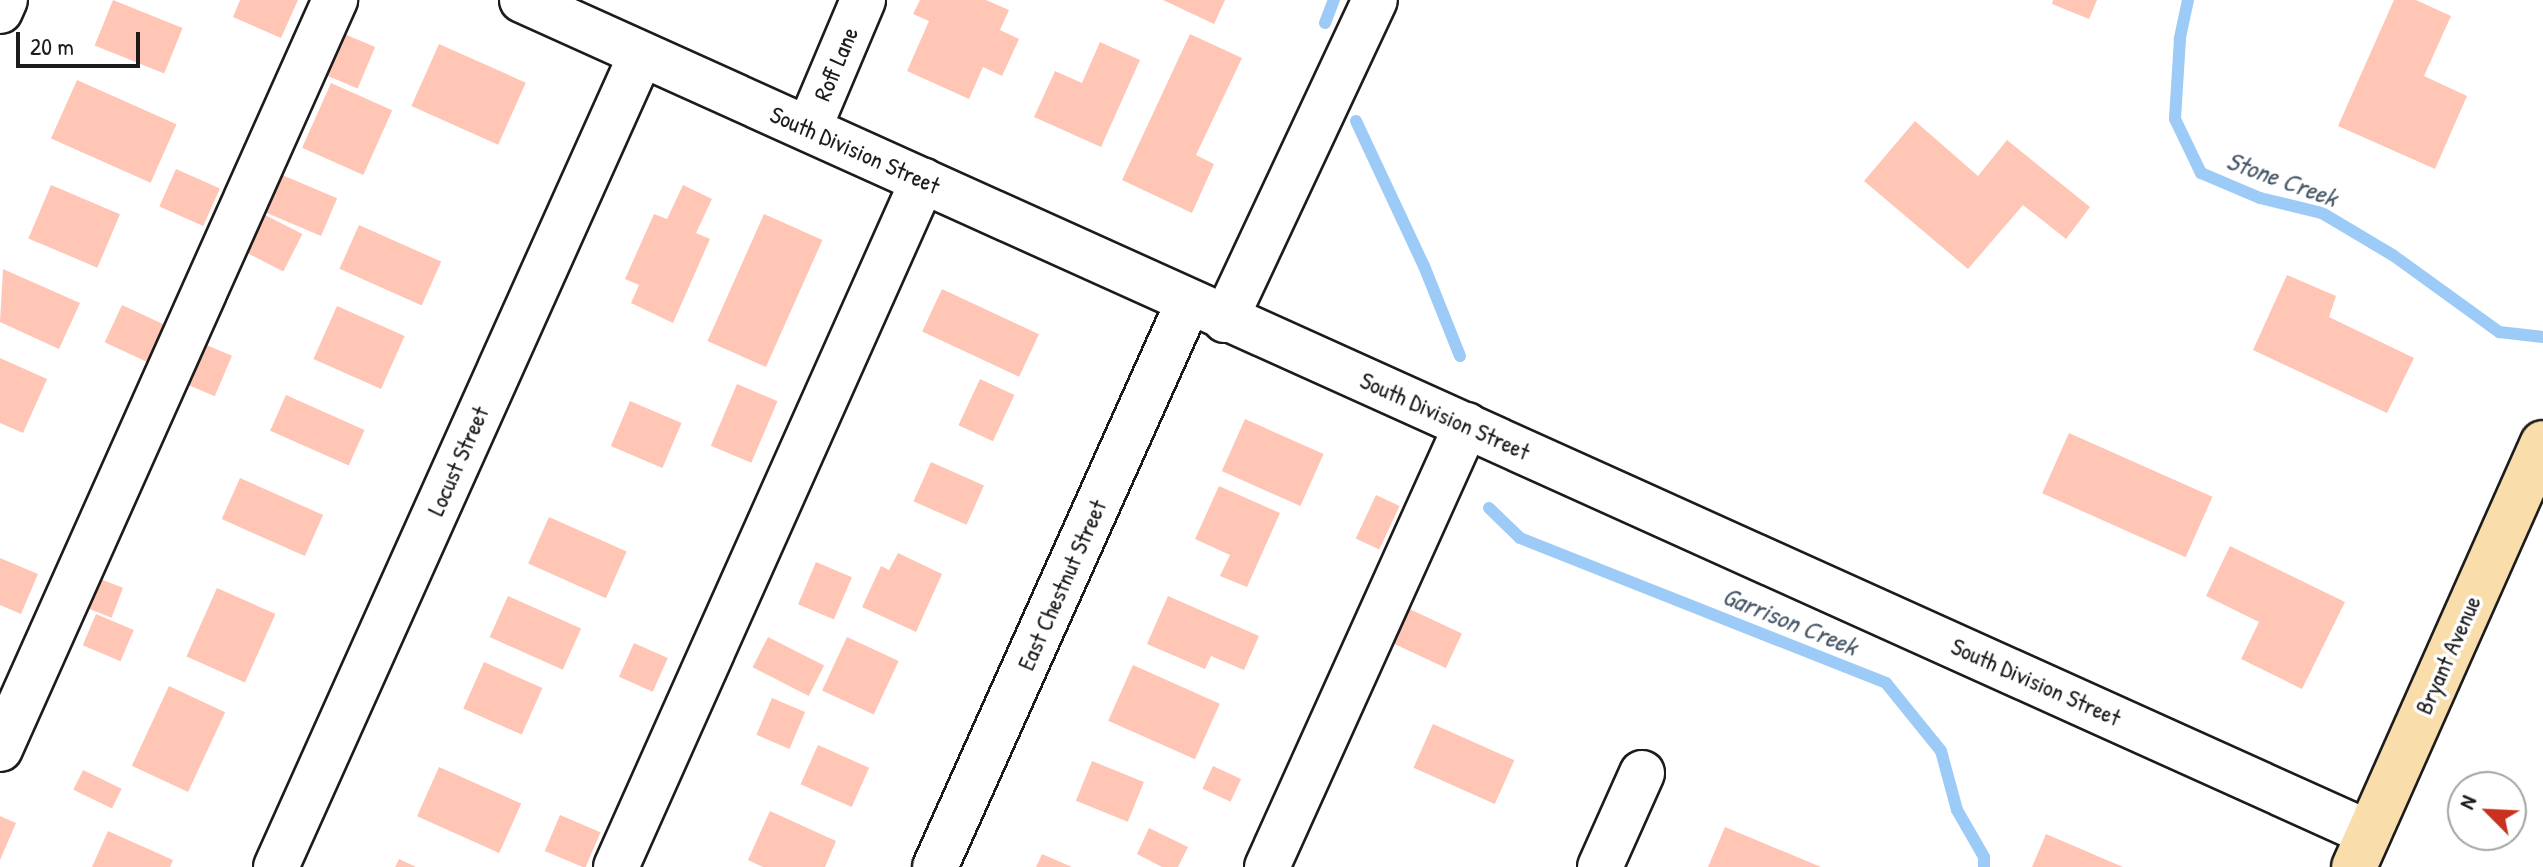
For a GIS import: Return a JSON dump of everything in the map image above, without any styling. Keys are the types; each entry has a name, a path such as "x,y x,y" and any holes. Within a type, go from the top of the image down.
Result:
{"main road":[{"name":"Bryant Avenue","path":"2361,850 2543,443"}],"street":[{"path":"0,11 5,0"},
{"path":"0,749 335,0"},
{"name":"South Division Street","path":"522,0 809,128 1206,312 1467,425 2361,850"},
{"name":"Roff Lane","path":"809,128 863,0"},
{"name":"East Chestnut Street","path":"935,867 1206,312 1375,0"},
{"name":"Locust Street","path":"276,867 641,55"},
{"path":"616,867 923,180"},
{"path":"1267,867 1467,425"},
{"path":"1600,867 1642,773"}],"building":[{"path":"113,0 183,28 164,74 95,45"},
{"path":"240,0 298,0 281,38 233,17"},
{"path":"920,0 986,0 1009,10 1000,30 1019,39 1002,76 983,67 969,99 907,71 929,21 913,14"},
{"path":"1163,0 1225,0 1214,24"},
{"path":"2053,0 2097,0 2089,19 2052,4"},
{"path":"2394,0 2416,0 2451,16 2424,76 2467,96 2435,169 2338,126"},
{"path":"342,33 375,47 358,88 324,74"},
{"path":"1190,34 1242,58 1196,155 1214,164 1192,213 1122,180"},
{"path":"1100,42 1140,60 1101,147 1034,117 1055,71 1082,83"},
{"path":"439,44 526,83 498,145 411,106"},
{"path":"77,80 177,124 151,183 51,138"},
{"path":"331,83 392,110 363,175 302,148"},
{"path":"1915,121 1978,176 2007,140 2090,207 2066,239 2023,205 1968,269 1864,181"},
{"path":"176,169 220,189 203,226 159,206"},
{"path":"280,174 337,198 321,236 264,212"},
{"path":"51,185 120,214 97,268 28,238"},
{"path":"683,185 712,199 696,233 710,239 673,323 631,303 639,285 625,279 654,214 667,219"},
{"path":"764,214 822,240 766,367 707,341"},
{"path":"265,215 302,234 283,271 246,252"},
{"path":"359,225 441,262 422,305 339,269"},
{"path":"3,269 80,303 59,349 0,322"},
{"path":"2287,275 2336,296 2329,317 2414,358 2387,413 2253,350"},
{"path":"942,289 1039,334 1019,377 922,332"},
{"path":"122,305 168,327 151,364 105,342"},
{"path":"337,306 405,336 381,389 313,359"},
{"path":"197,341 232,356 215,396 180,382"},
{"path":"0,358 47,379 23,433 0,423"},
{"path":"980,379 1014,395 993,441 958,425"},
{"path":"737,384 778,401 751,463 711,446"},
{"path":"286,395 365,430 349,466 270,431"},
{"path":"630,401 682,423 662,468 611,446"},
{"path":"1245,419 1324,454 1300,506 1222,471"},
{"path":"2069,433 2212,497 2186,557 2042,493"},
{"path":"931,462 984,486 966,525 914,501"},
{"path":"240,478 323,515 305,556 222,519"},
{"path":"1219,486 1280,513 1247,587 1220,576 1230,555 1195,539"},
{"path":"1376,495 1400,506 1379,549 1356,539"},
{"path":"549,517 627,552 606,598 528,564"},
{"path":"2230,546 2345,602 2302,689 2241,659 2259,622 2206,596"},
{"path":"898,553 942,574 916,632 862,607 881,566 889,570"},
{"path":"0,558 38,574 21,614 0,605"},
{"path":"816,562 852,577 834,620 798,604"},
{"path":"95,577 123,588 112,618 84,607"},
{"path":"217,588 275,614 245,683 186,657"},
{"path":"508,596 581,629 563,670 490,637"},
{"path":"1168,596 1259,636 1244,670 1211,656 1205,669 1147,644"},
{"path":"1403,606 1462,633 1446,668 1387,640"},
{"path":"96,614 134,630 120,661 83,645"},
{"path":"768,637 824,666 809,696 753,667"},
{"path":"847,637 899,661 874,715 822,690"},
{"path":"634,643 668,658 653,692 619,677"},
{"path":"484,662 542,688 522,735 463,709"},
{"path":"1133,665 1220,704 1195,759 1108,721"},
{"path":"169,686 225,712 188,792 132,766"},
{"path":"772,698 805,712 790,749 756,735"},
{"path":"1433,724 1514,760 1495,804 1413,768"},
{"path":"818,745 869,768 852,807 801,784"},
{"path":"1092,761 1144,782 1128,822 1076,801"},
{"path":"1213,766 1241,779 1231,802 1202,789"},
{"path":"439,767 521,804 499,853 417,816"},
{"path":"83,770 122,789 112,809 73,790"},
{"path":"770,811 836,841 825,867 763,867 748,860"},
{"path":"560,815 601,832 586,867 545,851"},
{"path":"0,816 16,823 0,860"},
{"path":"1725,827 1821,867 1708,867"},
{"path":"1149,828 1188,847 1178,867 1162,867 1137,854"},
{"path":"108,831 173,860 170,867 92,867"},
{"path":"2046,834 2123,867 2032,867"},
{"path":"1042,854 1072,867 1036,867"},
{"path":"399,859 416,867 395,867"}],"waterway":[{"name":"Garrison Creek","path":"1325,23 1334,0"},
{"name":"Stone Creek","path":"2188,0 2180,39 2175,119 2201,173 2260,198 2322,213 2394,256 2499,332 2543,337"},
{"name":"Garrison Creek","path":"1356,121 1424,266 1460,356"},
{"name":"Garrison Creek","path":"1489,508 1520,538 1886,683 1941,751 1957,810 1984,857 1984,867"}]}
